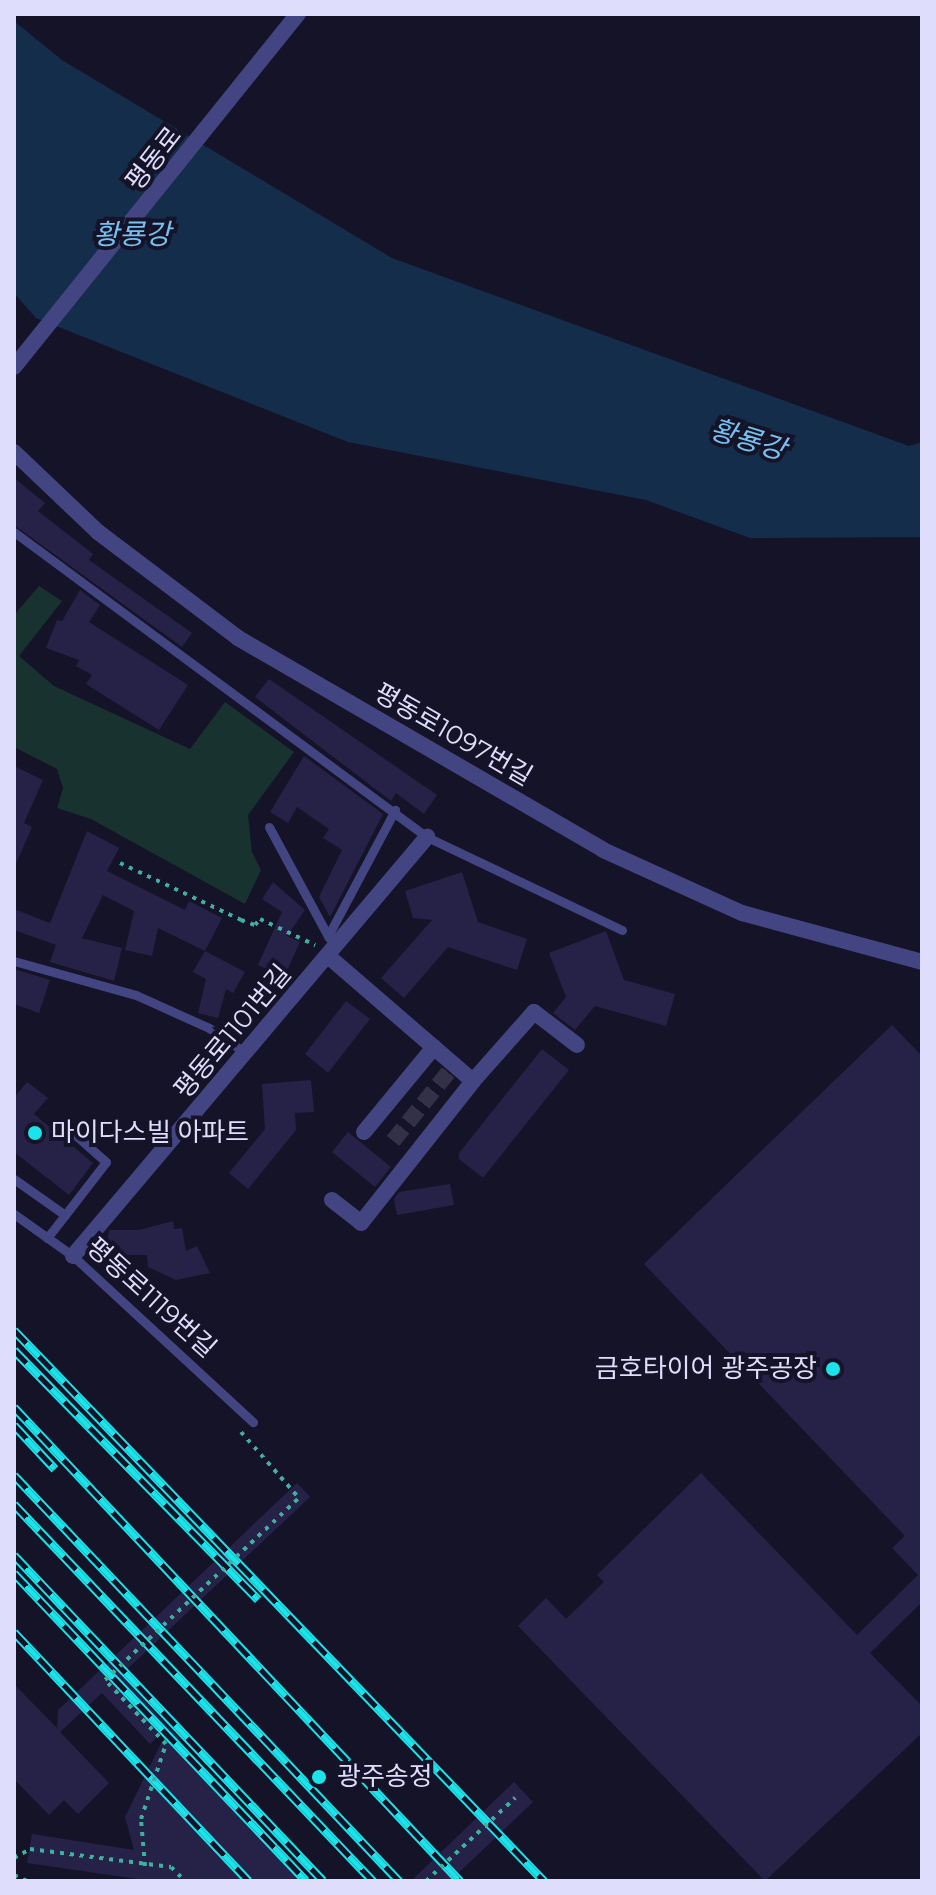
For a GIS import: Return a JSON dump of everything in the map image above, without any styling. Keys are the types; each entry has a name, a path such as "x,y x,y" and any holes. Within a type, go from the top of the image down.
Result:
{"street":[{"name":"평동로","path":"14,367 298,14"},
{"name":"평동로1097번길","path":"14,452 98,532 238,638 603,850 742,913 922,962"},
{"name":"평동로1101번길","path":"73,1256 246,1053 329,948 427,837"},
{"path":"329,948 473,1081"},
{"path":"332,1200 361,1223 473,1081 534,1012 577,1045"},
{"path":"364,1132 434,1047"}],"lane":[{"path":"14,532 395,810 427,837 622,930"},
{"path":"329,948 395,810"},
{"path":"269,827 329,948"},
{"path":"14,961 136,995 209,1028 246,1053"},
{"path":"47,1238 106,1162 72,1132"},
{"path":"14,1179 65,1215"},
{"name":"평동로1119번길","path":"14,1214 73,1256 253,1422"}],"path":[{"path":"120,863 222,912 255,925 260,919 329,948"},
{"path":"145,1866 141,1819 166,1744 105,1680 299,1498 238,1429 237,1407"},
{"path":"426,1881 515,1798"},
{"path":"14,1858 30,1849 171,1867 185,1881"},
{"path":"14,1875 27,1881"}],"green space":[{"path":"39,586 62,601 19,656 54,686 190,749 225,702 294,752 248,815 252,852 261,870 245,904 91,819 57,808 63,788 57,769 14,747 14,615"}],"water":[{"name":"황룡강","path":"14,21 62,60 392,258 909,446 922,442 922,537 750,538 646,500 348,442 36,318 14,293"}],"building":[{"path":"14,478 45,503 38,511 93,554 89,560 192,633 182,647 14,525"},
{"path":"80,590 100,605 89,622 188,685 159,730 86,684 92,675 76,666 79,660 46,648 57,620 62,621"},
{"path":"269,679 437,795 424,814 396,793 391,801 255,697"},
{"path":"304,756 383,814 330,917 319,897 342,850 323,838 329,829 297,807 288,823 270,812"},
{"path":"14,766 43,780 24,823 32,827 14,868"},
{"path":"87,831 119,848 107,871 185,910 189,901 222,918 205,951 158,928 152,956 125,950 134,911 103,895 82,938 122,948 114,981 50,962 56,945 14,930 14,909 50,923"},
{"path":"462,872 478,922 527,939 517,970 448,947 404,998 381,978 432,920 413,918 405,891"},
{"path":"273,882 305,910 287,936 300,942 284,977 258,965 282,912 262,899"},
{"path":"606,931 624,980 675,994 666,1026 595,1006 575,1030 553,1013 566,997 549,953"},
{"path":"205,951 245,972 233,993 226,989 218,1018 198,1013 206,979 193,972"},
{"path":"14,969 50,980 39,1013 14,1004"},
{"path":"346,1001 370,1019 328,1073 305,1054"},
{"name":"금호타이어 광주공장","path":"892,1025 922,1056 922,1602 870,1653 922,1706 922,1733 765,1881 518,1626 546,1598 566,1619 604,1582 597,1575 701,1473 857,1635 918,1575 892,1548 905,1536 644,1264"},
{"path":"542,1049 569,1070 483,1178 459,1159 459,1153"},
{"path":"311,1080 314,1112 295,1113 296,1130 248,1189 229,1173 265,1129 262,1084"},
{"name":"마이다스빌 아파트","path":"27,1082 48,1098 34,1114 93,1163 69,1195 14,1152 14,1098"},
{"path":"348,1132 391,1167 375,1187 332,1152"},
{"path":"450,1184 454,1205 397,1215 394,1199 399,1192"},
{"path":"173,1221 174,1229 182,1228 186,1251 197,1246 210,1273 176,1280 148,1267 147,1255 105,1255 109,1230 139,1230"},
{"path":"297,1483 310,1497 121,1675 168,1726 150,1744 102,1693 60,1732 109,1783 78,1814 64,1800 49,1815 14,1779 14,1684 57,1728 58,1710"},
{"path":"169,1727 181,1739 180,1747 306,1881 151,1881 27,1863 32,1834 134,1850 125,1817"},
{"path":"514,1782 533,1802 450,1881 411,1881"}],"tunnel":[{"path":"393,1141 454,1065"}],"railway":[{"path":"14,1330 544,1881"},
{"path":"14,1350 258,1599"},
{"path":"14,1407 460,1881"},
{"path":"14,1425 55,1469"},
{"path":"14,1475 399,1881"},
{"path":"14,1504 373,1881"},
{"path":"14,1555 323,1881"},
{"path":"14,1573 306,1881"},
{"path":"14,1632 249,1881"}],"place":[{"name":"마이다스빌 아파트","path":"35,1133"},
{"name":"금호타이어 광주공장","path":"833,1369"},
{"name":"광주송정","path":"319,1777"}]}
